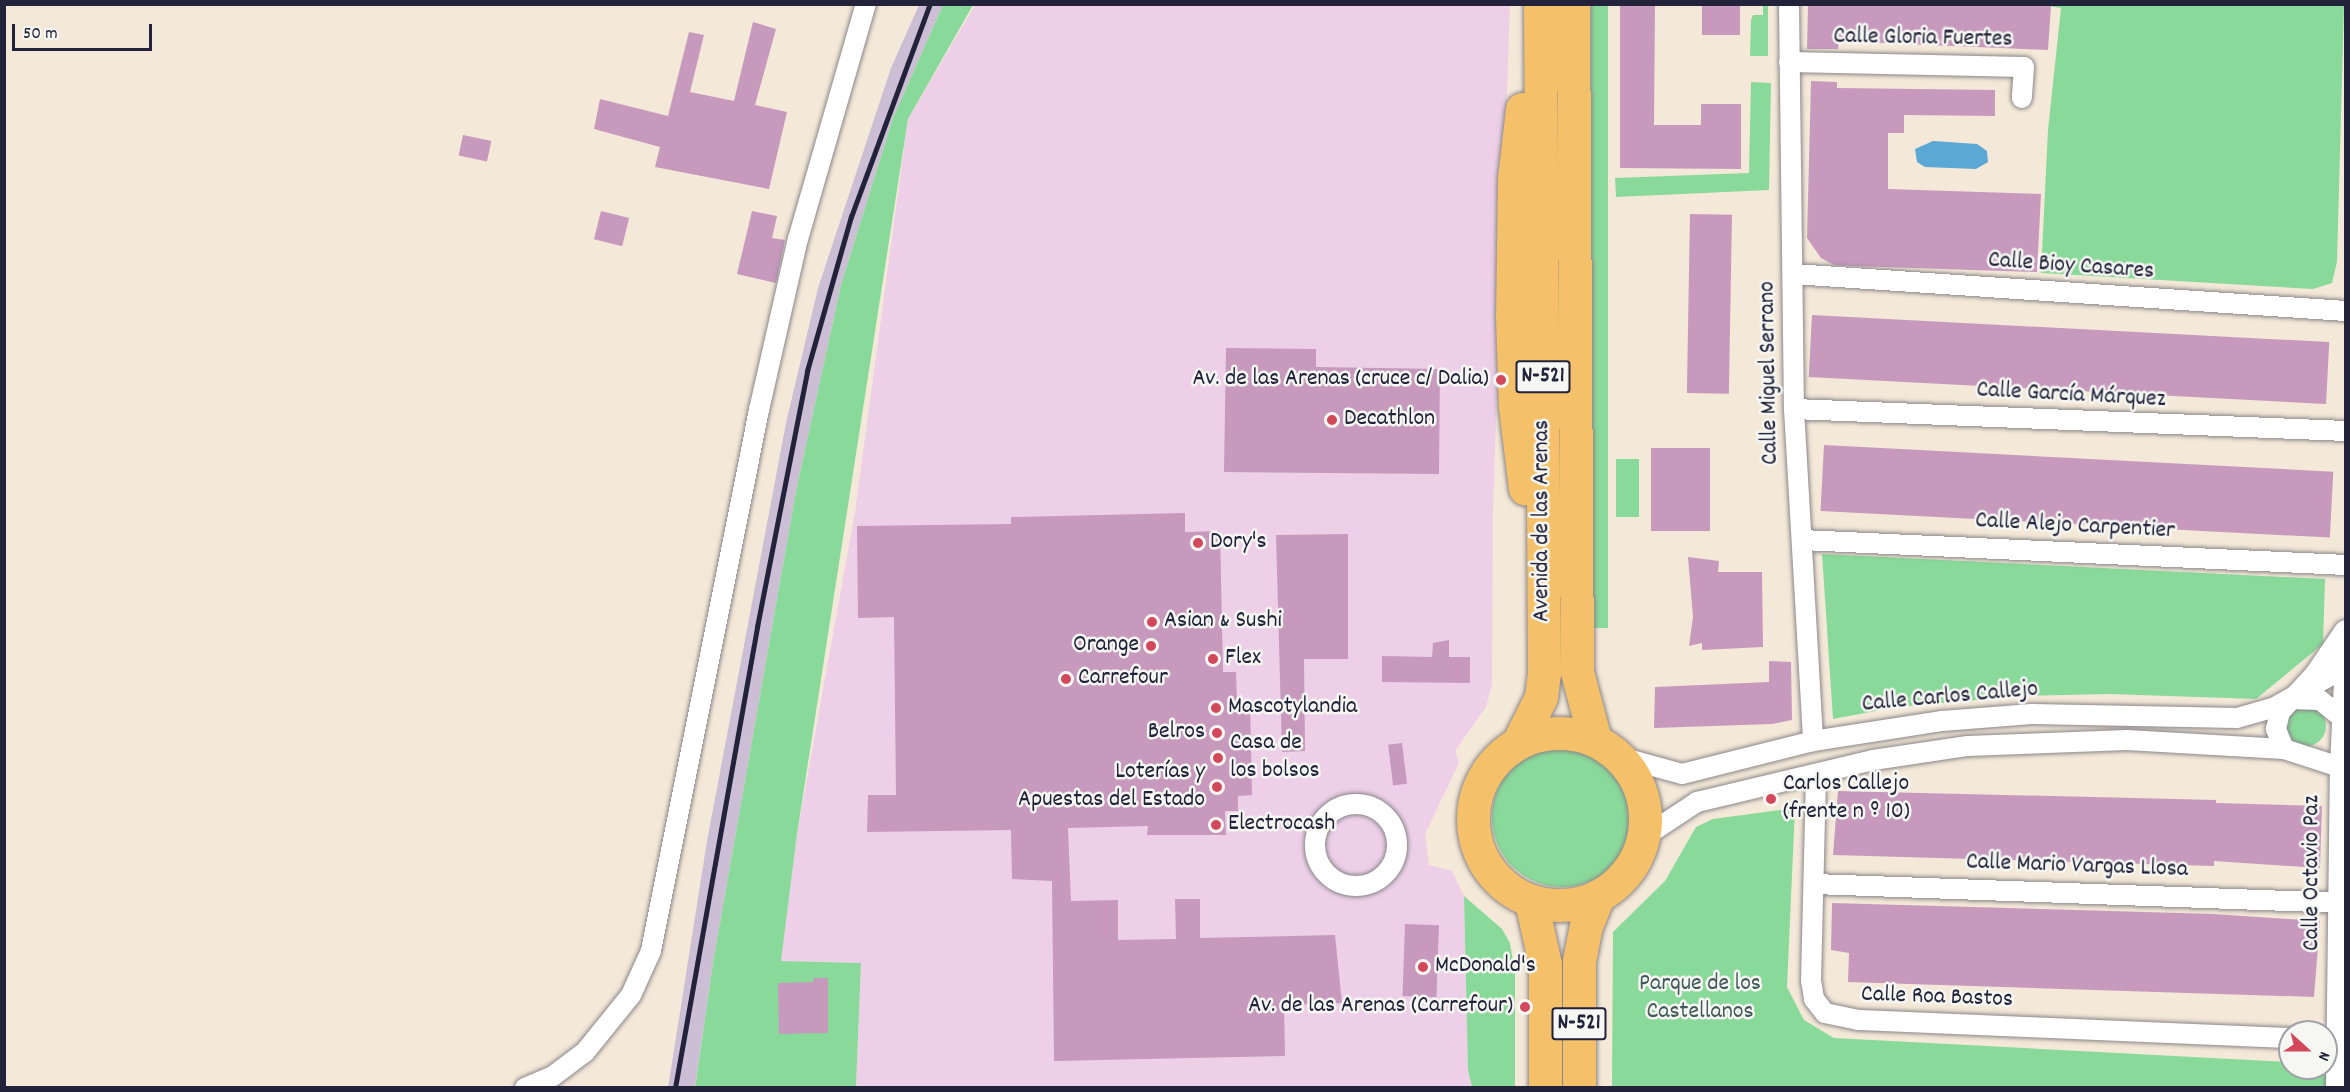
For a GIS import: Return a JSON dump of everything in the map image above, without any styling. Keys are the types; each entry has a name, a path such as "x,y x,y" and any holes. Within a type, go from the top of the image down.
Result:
{"highway":[{"name":"Avenida de las Arenas","path":"1518,743 1541,697 1544,551 1540,4"},
{"name":"Avenida de las Arenas","path":"1573,4 1577,672 1608,748"},
{"name":"N-521","path":"1608,748 1560,733 1543,734 1518,743 1498,758 1484,777 1475,800 1473,827 1480,853 1492,874 1510,890 1531,901 1554,906 1577,904 1598,896 1624,875 1644,837"},
{"path":"1608,748 1637,780 1642,799 1644,837"},
{"name":"N-521","path":"1579,1088 1579,961 1586,926 1598,896"},
{"name":"N-521","path":"1531,901 1545,964 1545,1088"}],"street":[{"path":"525,1088 553,1076 585,1052 631,995 651,951 759,410 798,239 866,4"},
{"name":"Calle Miguel Serrano","path":"1789,4 1794,409 1813,741"},
{"name":"Calle Gloria Fuertes","path":"1789,62 2024,67 2022,98"},
{"name":"Calle Bioy Casares","path":"1793,274 2346,311"},
{"name":"Calle García Márquez","path":"1794,409 2346,431"},
{"name":"Calle Alejo Carpentier","path":"1802,540 2346,565"},
{"name":"Calle Octavio Paz","path":"2337,1020 2342,902 2341,726 2346,623"},
{"path":"2292,753 2276,720 2289,699 2315,674 2345,630"},
{"path":"2289,699 2345,668"},
{"name":"Calle Carlos Callejo","path":"1608,748 1682,774 1813,741 1896,726 2032,714 2237,718 2262,713 2289,699 2320,700 2341,726 2328,748 2292,753"},
{"name":"Calle Carlos Callejo","path":"1644,837 1697,802 1921,752 2022,742 2127,740 2292,753 2343,767"},
{"name":"Calle Roa Bastos","path":"1816,776 1812,990 1818,1008 1832,1017 2278,1037"},
{"path":"1371,807 1383,814 1395,831 1397,842 1392,864 1377,880 1366,884 1339,882 1330,876 1318,857 1316,846 1322,823 1340,808 1371,807"},
{"name":"Calle Mario Vargas Llosa","path":"1814,884 2342,902"}],"shaded area":[{"path":"919,5 943,5 893,118 841,285 796,491 713,963 695,1087 668,1088 707,841 786,423 818,288 891,68"},
{"path":"975,5 1510,5 1493,510 1492,685 1486,707 1455,751 1459,763 1425,834 1429,865 1452,871 1464,896 1468,1070 1472,1087 856,1087 861,963 781,961 797,834 855,512 908,119"}],"green space":[{"path":"943,5 973,5 908,119 797,834 781,961 861,963 856,1087 695,1088 713,963 796,491 841,285 893,118"},
{"path":"1591,5 1608,5 1608,628 1591,628"},
{"path":"1763,5 1768,5 1768,56 1750,56 1751,20 1753,15 1763,15"},
{"path":"2041,5 2344,5 2337,262 2332,283 2313,289 2041,273 2048,130 2061,8"},
{"path":"1751,82 1771,83 1769,190 1616,197 1615,178 1749,173"},
{"path":"1616,459 1639,459 1639,517 1616,517"},
{"path":"1822,554 2325,579 2323,644 2256,699 2110,694 2022,696 1897,707 1833,719"},
{"path":"2306,706 2314,707 2320,712 2325,718 2325,734 2320,740 2314,745 2306,746 2298,745 2292,740 2287,734 2286,726 2287,718 2292,712 2298,707"},
{"path":"1562,747 1589,753 1601,759 1611,768 1620,778 1626,790 1632,817 1626,844 1620,856 1611,866 1601,875 1589,881 1562,887 1535,881 1523,875 1513,866 1504,856 1498,844 1492,817 1498,790 1504,778 1513,768 1523,759 1535,753"},
{"name":"Parque de los Castellanos","path":"1795,808 1787,987 1804,1020 1834,1038 2278,1061 2278,1080 2336,1080 2336,1088 1612,1088 1613,932 1665,881 1696,827 1713,819"},
{"path":"1464,896 1502,929 1510,943 1515,974 1515,1087 1472,1087 1468,1070"}],"water":[{"path":"1933,141 1977,144 1987,151 1988,162 1976,169 1925,167 1917,162 1915,149"}],"building":[{"path":"1620,4 1655,4 1654,125 1701,125 1701,104 1741,104 1741,169 1620,168"},
{"path":"1702,4 1740,4 1740,35 1702,35"},
{"path":"1808,4 2051,6 2048,50 1839,41 1838,49 1807,49"},
{"path":"753,22 776,29 755,105 787,112 769,189 655,167 660,147 594,129 600,99 668,116 689,32 704,35 690,92 734,101"},
{"path":"1811,81 1837,82 1837,88 1995,90 1995,116 1904,115 1904,133 1888,133 1888,189 2041,194 2037,272 1834,265 1821,258 1807,238"},
{"path":"463,135 491,141 487,162 459,156"},
{"path":"601,211 629,218 622,246 594,239"},
{"path":"752,211 777,216 772,238 785,240 776,283 737,274"},
{"path":"1690,214 1732,215 1729,394 1687,393"},
{"path":"1812,315 2329,342 2326,404 1809,377"},
{"name":"Decathlon","path":"1226,348 1316,349 1316,367 1440,369 1439,474 1224,472"},
{"path":"1824,445 2333,472 2330,538 1821,511"},
{"path":"1651,448 1710,448 1710,531 1651,531"},
{"name":"Carrefour","path":"1185,513 1185,532 1220,531 1223,672 1236,672 1237,700 1250,700 1252,795 1238,796 1238,811 1225,811 1226,835 1147,835 1148,826 1068,828 1071,901 1118,900 1118,940 1176,939 1175,899 1200,899 1200,938 1335,935 1342,1003 1284,1005 1285,1056 1054,1061 1052,881 1012,879 1011,830 867,832 868,795 896,795 894,617 858,618 857,526 1011,524 1011,517"},
{"path":"1348,534 1348,659 1304,659 1305,751 1282,752 1276,535"},
{"path":"1688,557 1719,561 1718,572 1762,572 1763,647 1702,650 1702,643 1689,646 1693,617"},
{"path":"1449,640 1449,657 1470,657 1470,683 1382,682 1382,656 1432,657 1433,643"},
{"path":"1769,661 1791,662 1792,720 1772,724 1654,728 1655,687 1769,682"},
{"path":"1402,743 1407,784 1393,785 1388,745"},
{"path":"1838,791 2216,800 2216,803 2322,806 2320,868 2214,861 2214,866 1833,855"},
{"path":"1832,903 2213,914 2320,921 2314,997 1848,982 1849,953 1831,950"},
{"path":"1405,924 1439,925 1436,997 1402,996"},
{"path":"813,978 828,978 828,1033 779,1034 778,983 814,982"}],"railway":[{"path":"675,1088 757,627 807,371 851,217 930,4"}],"place":[{"name":"Av. de las Arenas (cruce c/ Dalia)","path":"1501,380"},
{"name":"Decathlon","path":"1332,420"},
{"name":"Dory's","path":"1198,543"},
{"name":"Asian & Sushi","path":"1152,622"},
{"name":"Orange","path":"1151,646"},
{"name":"Flex","path":"1213,659"},
{"name":"Carrefour","path":"1066,679"},
{"name":"Mascotylandia","path":"1216,708"},
{"name":"Belros","path":"1217,733"},
{"name":"Casa de los bolsos","path":"1218,758"},
{"name":"Loterías y Apuestas del Estado","path":"1217,787"},
{"name":"Carlos Callejo (frente n º 10)","path":"1771,799"},
{"name":"Electrocash","path":"1216,825"},
{"name":"McDonald's","path":"1423,967"},
{"name":"Av. de las Arenas (Carrefour)","path":"1525,1007"}]}
